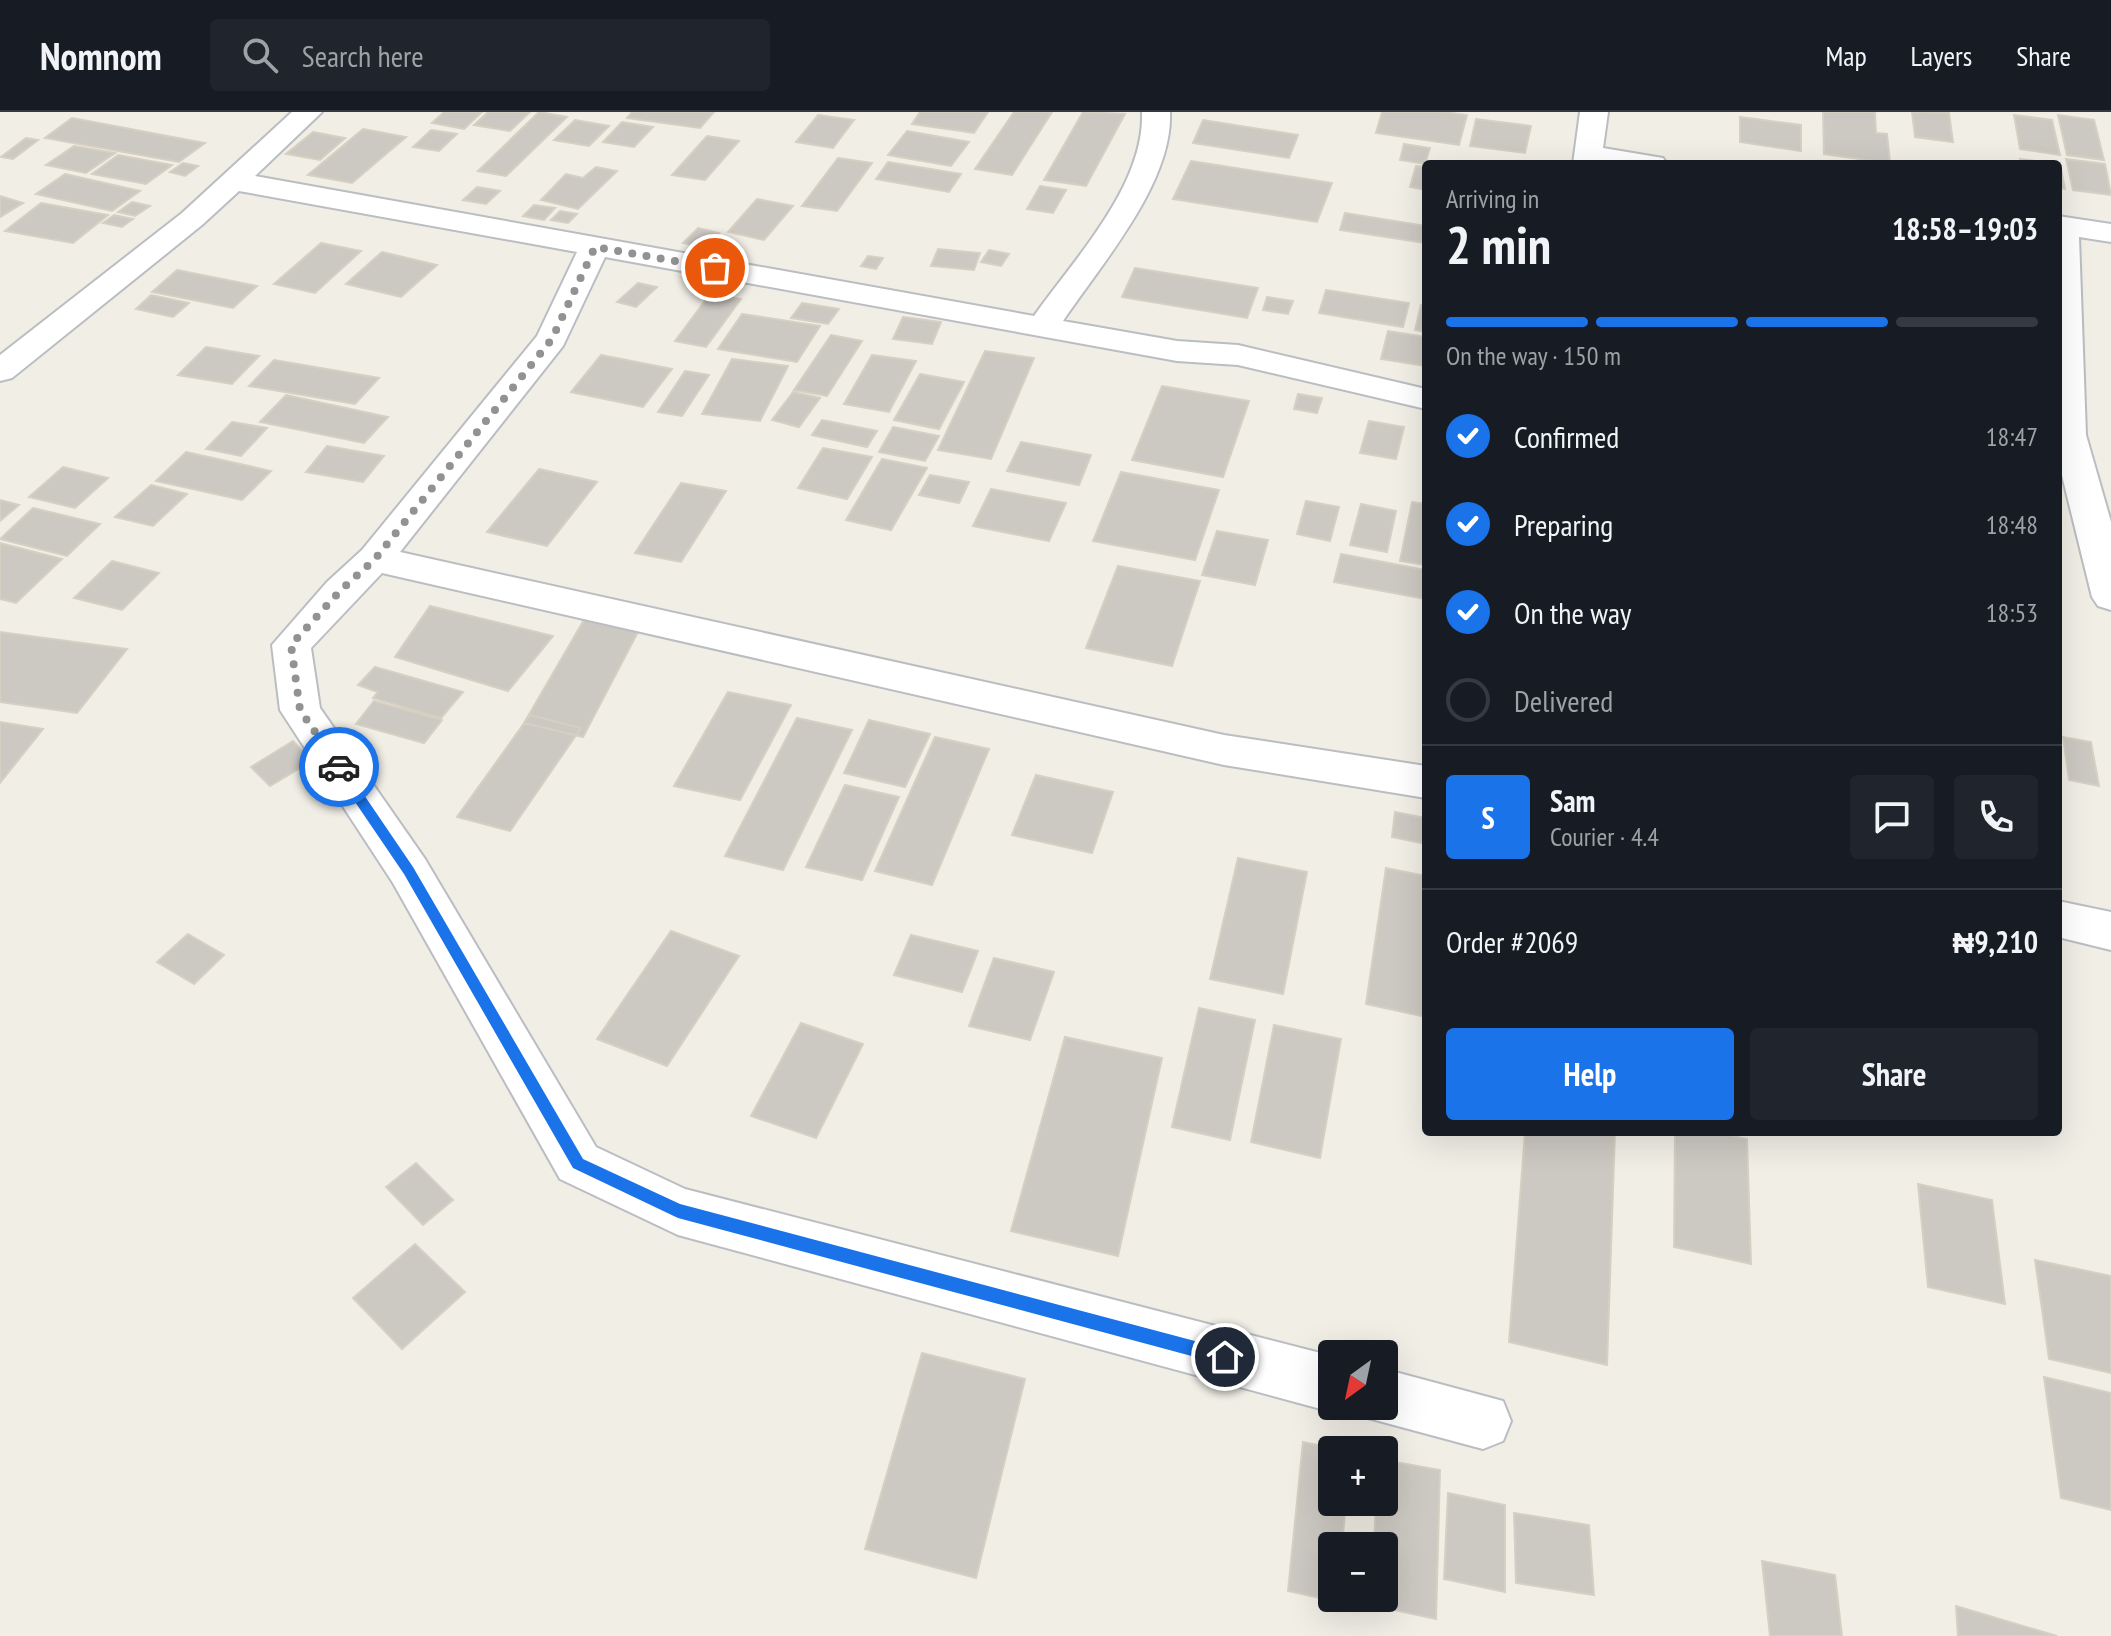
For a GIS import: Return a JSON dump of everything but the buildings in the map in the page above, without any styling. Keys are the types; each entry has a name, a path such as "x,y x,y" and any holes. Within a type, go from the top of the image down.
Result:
{"street":[{"path":"0,371 135,267 308,112"},
{"path":"1044,325 1143,180 1157,136 1156,112"},
{"path":"1588,159 1594,112"},
{"path":"233,181 1177,351 1238,355 1422,398"},
{"path":"2062,226 2111,233"},
{"path":"595,247 552,339 375,559 340,591 291,645 300,710 409,871 578,1163 678,1211 1318,1380"},
{"path":"2062,252 2069,435 2107,557 2111,597"},
{"path":"375,559 1224,750 1422,781"},
{"path":"2062,920 2111,931"},
{"path":"1398,1400 1483,1421"}],"way so far":[{"path":"339,767 300,710 291,645 340,591 375,559 552,339 595,247 715,268"}],"route":[{"path":"339,767 409,871 578,1163 678,1211 1225,1357"}]}
